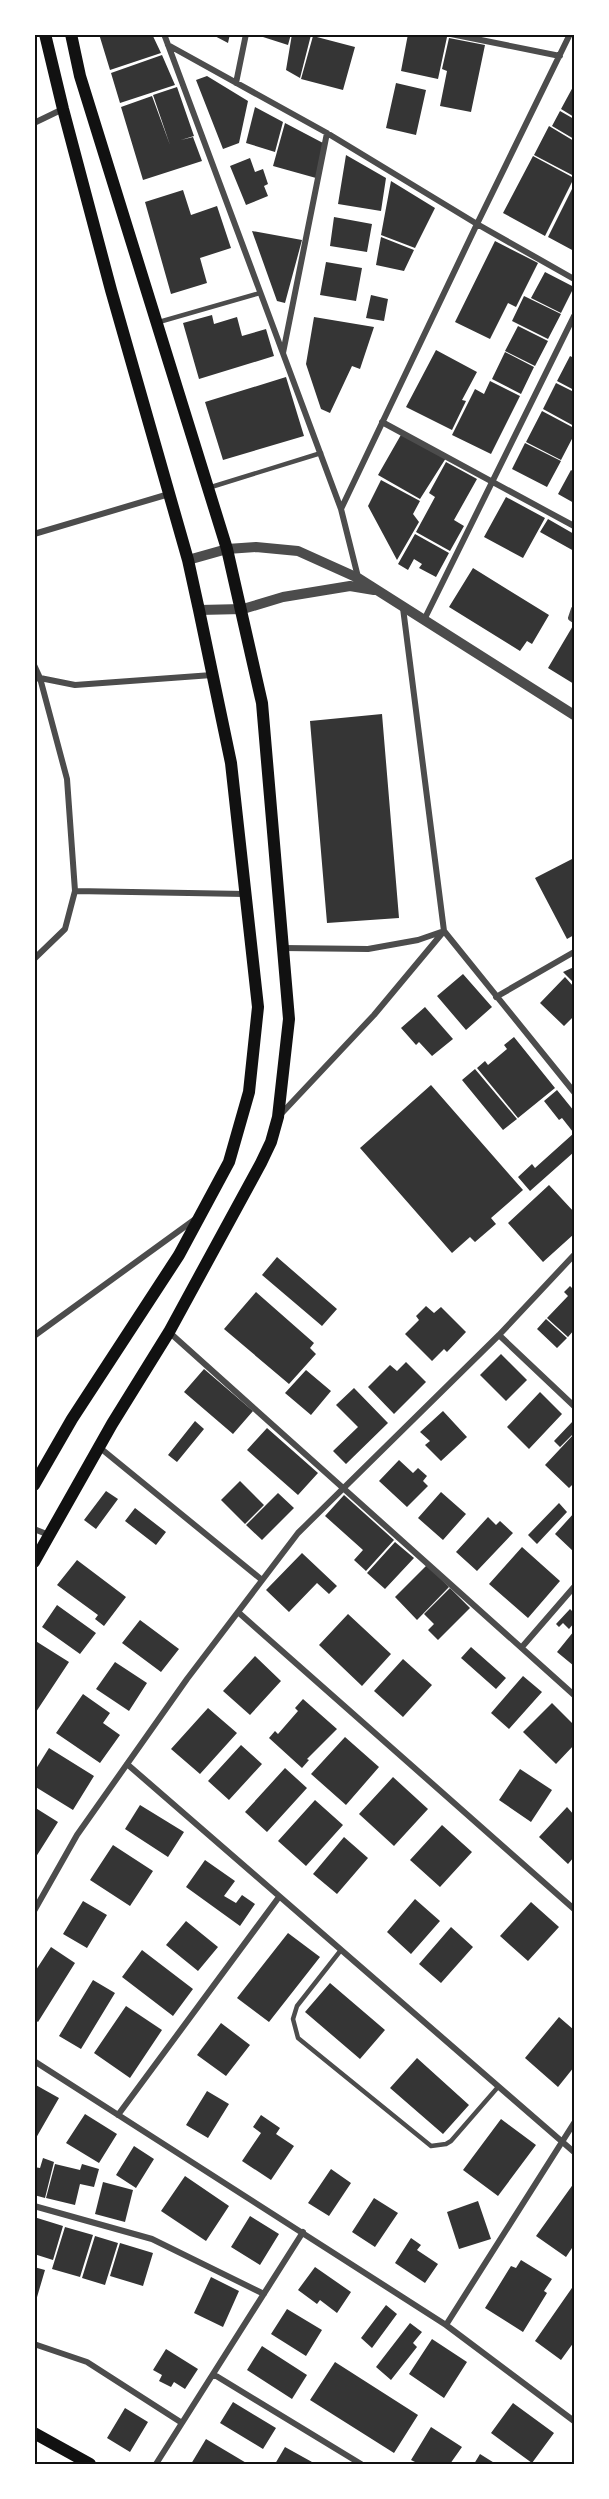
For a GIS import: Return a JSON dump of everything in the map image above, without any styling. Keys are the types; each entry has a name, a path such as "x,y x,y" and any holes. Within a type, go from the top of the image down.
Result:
{"main road":[{"path":"34,1485 72,1419 179,1255 228,1162 249,1092 258,1006 231,763 199,610 188,560 63,109 45,34"},
{"path":"34,1562 99,1447 169,1332 271,1142 278,1117 290,1018 262,703 243,609 227,549 80,76 71,34"},
{"path":"34,2433 90,2464"}],"street":[{"path":"164,34 341,508 358,578"},
{"path":"236,83 246,34"},
{"path":"451,34 560,56"},
{"path":"341,508 570,34"},
{"path":"168,45 327,133 477,224 574,279"},
{"path":"34,123 63,109"},
{"path":"283,353 327,133"},
{"path":"424,620 574,316"},
{"path":"382,422 574,526"},
{"path":"34,534 170,494"},
{"path":"188,560 227,549 256,547 298,551 358,578 574,715"},
{"path":"199,610 243,609 283,597 350,586 377,591"},
{"path":"403,606 444,931 574,1092"},
{"path":"574,609 571,618 574,620"},
{"path":"34,665 67,779 75,891 64,929 34,959"},
{"path":"37,679 75,685 212,675"},
{"path":"75,891 246,894"},
{"path":"284,948 368,949 418,940 444,931"},
{"path":"278,1117 374,1015 444,931"},
{"path":"496,997 574,952"},
{"path":"34,1336 199,1217"},
{"path":"34,1911 77,1836 127,1764 298,1533 499,1335 574,1255"},
{"path":"169,1332 574,1695"},
{"path":"499,1335 574,1406"},
{"path":"99,1447 262,1580"},
{"path":"34,1529 50,1535"},
{"path":"522,1647 574,1587"},
{"path":"238,1612 574,1910"},
{"path":"127,1764 574,2152"},
{"path":"118,2115 279,1897"},
{"path":"34,2061 446,2325 574,2421"},
{"path":"446,2325 574,2122"},
{"path":"34,2206 152,2240 264,2294"},
{"path":"156,2464 303,2232"},
{"path":"34,2344 87,2362 182,2423"},
{"path":"213,2374 361,2464"}],"lane":[{"path":"157,323 260,293"},
{"path":"208,488 321,453"},
{"path":"341,1950 297,2006 293,2019 298,2038 431,2146 451,2141 498,2087"}],"building":[{"path":"99,34 152,34 161,53 110,70"},
{"path":"211,34 230,34 228,43"},
{"path":"264,34 291,34 288,45 263,37"},
{"path":"292,34 311,35 300,78 286,70"},
{"path":"408,34 433,34 447,37 438,79 401,71"},
{"path":"313,36 355,47 343,90 301,79"},
{"path":"449,38 485,45 471,112 440,106 447,71 442,69"},
{"path":"162,55 175,85 120,103 111,73"},
{"path":"207,76 248,101 239,143 223,149 196,80"},
{"path":"396,83 426,90 416,135 386,128"},
{"path":"574,85 574,117 561,109"},
{"path":"177,87 194,136 181,140 193,137 202,161 143,180 121,107 152,96 170,145 153,95"},
{"path":"255,107 283,122 275,152 246,143"},
{"path":"560,111 574,119 574,139 552,126"},
{"path":"285,123 323,143 316,178 273,166"},
{"path":"549,126 574,141 574,176 534,155"},
{"path":"346,155 386,178 381,211 338,204"},
{"path":"533,156 574,178 545,236 503,213"},
{"path":"250,158 255,172 263,169 268,184 264,186 268,196 246,205 230,166"},
{"path":"391,181 435,208 415,248 381,235"},
{"path":"574,185 574,251 548,237"},
{"path":"183,190 191,215 217,206 231,248 200,258 207,283 171,294 145,202"},
{"path":"334,217 372,224 367,252 330,246"},
{"path":"252,231 302,240 285,303 277,301"},
{"path":"381,237 414,250 404,271 376,265"},
{"path":"495,241 538,263 516,307 508,303 490,339 455,322"},
{"path":"326,262 362,268 356,301 320,295"},
{"path":"545,272 574,287 561,313 531,298"},
{"path":"371,295 388,299 384,321 366,318"},
{"path":"524,296 561,314 548,339 512,321"},
{"path":"212,315 214,324 237,317 242,336 266,329 274,356 199,379 183,323"},
{"path":"314,317 374,327 360,369 352,366 330,413 321,409 306,364"},
{"path":"518,326 548,341 535,366 505,351"},
{"path":"436,350 477,372 462,400 466,401 452,430 406,407"},
{"path":"505,352 534,367 521,394 492,379"},
{"path":"570,356 574,358 574,390 557,381"},
{"path":"286,377 304,436 223,460 205,402"},
{"path":"490,381 520,396 491,454 452,435 475,389 484,394"},
{"path":"556,383 574,392 574,426 543,409"},
{"path":"542,411 574,428 574,435 561,460 526,442"},
{"path":"402,433 446,458 420,499 378,475"},
{"path":"525,443 561,461 547,487 512,469"},
{"path":"446,462 477,479 454,520 464,526 450,551 416,532 435,497 429,493"},
{"path":"571,470 574,472 574,503 558,494"},
{"path":"381,480 420,501 413,514 419,522 397,560 368,506"},
{"path":"506,497 545,518 523,558 484,537"},
{"path":"548,519 574,534 574,551 540,532"},
{"path":"415,534 449,553 436,577 419,568 422,564 414,559 408,570 398,564"},
{"path":"473,568 549,615 532,644 527,641 520,651 449,607"},
{"path":"574,624 574,684 548,668"},
{"path":"382,714 399,918 327,923 310,721"},
{"path":"574,858 574,935 567,939 535,878"},
{"path":"574,967 574,983 563,972"},
{"path":"463,974 492,1007 466,1030 437,996"},
{"path":"565,977 574,987 574,1016 564,1026 540,1003"},
{"path":"425,1007 453,1039 432,1056 419,1042 416,1045 401,1028"},
{"path":"514,1037 555,1088 518,1118 477,1068 485,1061 488,1065 507,1049 504,1045"},
{"path":"475,1069 517,1119 503,1130 462,1080"},
{"path":"431,1085 523,1190 491,1218 496,1224 475,1242 470,1237 452,1253 360,1148"},
{"path":"557,1090 574,1111 573,1132 562,1118 559,1120 544,1101"},
{"path":"574,1133 574,1152 530,1191 518,1177 532,1164 535,1168"},
{"path":"549,1185 574,1212 574,1234 543,1262 508,1223"},
{"path":"277,1257 337,1309 322,1326 262,1275"},
{"path":"570,1286 574,1290 574,1330 568,1337 547,1318 568,1296 564,1292"},
{"path":"256,1292 314,1343 310,1348 316,1354 289,1384 224,1329"},
{"path":"426,1306 434,1313 441,1307 466,1332 447,1352 444,1349 432,1361 405,1334 419,1320 416,1316"},
{"path":"546,1319 567,1338 557,1348 537,1329"},
{"path":"501,1354 527,1380 506,1401 480,1375"},
{"path":"406,1362 426,1382 394,1414 368,1387 390,1365 397,1371"},
{"path":"204,1369 253,1411 233,1434 184,1392"},
{"path":"306,1370 331,1391 311,1415 285,1393"},
{"path":"354,1388 388,1423 346,1464 333,1451 358,1427 336,1405"},
{"path":"540,1392 562,1414 529,1449 507,1427"},
{"path":"443,1411 467,1437 441,1461 425,1445 430,1441 420,1432"},
{"path":"195,1421 204,1429 177,1462 168,1455"},
{"path":"573,1421 574,1433 560,1447 554,1441"},
{"path":"267,1428 318,1473 298,1495 247,1450"},
{"path":"574,1434 574,1483 569,1488 545,1465"},
{"path":"399,1460 413,1473 418,1468 427,1476 423,1481 428,1486 407,1507 379,1481"},
{"path":"240,1481 264,1505 245,1524 221,1500"},
{"path":"106,1491 118,1499 96,1529 84,1520"},
{"path":"441,1492 466,1514 443,1540 418,1518"},
{"path":"278,1493 294,1508 262,1540 246,1525"},
{"path":"344,1495 394,1540 366,1571 354,1560 363,1550 325,1516"},
{"path":"559,1503 567,1512 537,1544 528,1535"},
{"path":"135,1508 166,1532 156,1545 125,1521"},
{"path":"574,1513 574,1552 555,1534"},
{"path":"488,1517 496,1525 500,1521 513,1533 477,1571 456,1552"},
{"path":"395,1542 414,1558 385,1589 367,1573"},
{"path":"522,1547 560,1581 528,1618 489,1584"},
{"path":"302,1553 337,1586 329,1594 317,1583 289,1612 266,1590"},
{"path":"77,1560 126,1597 104,1626 95,1619 98,1615 57,1585"},
{"path":"427,1565 449,1587 417,1620 395,1597"},
{"path":"450,1588 470,1608 438,1640 428,1630 434,1624 424,1614"},
{"path":"57,1605 96,1633 80,1654 42,1627"},
{"path":"570,1609 574,1613 574,1623 569,1629 563,1623 559,1627 556,1624"},
{"path":"348,1614 391,1654 362,1686 319,1645"},
{"path":"140,1620 179,1649 161,1672 122,1643"},
{"path":"574,1631 574,1666 557,1652"},
{"path":"34,1640 69,1662 34,1715"},
{"path":"471,1647 506,1678 496,1689 461,1658"},
{"path":"255,1656 281,1681 250,1715 223,1691"},
{"path":"403,1659 432,1685 403,1717 374,1691"},
{"path":"115,1662 147,1683 129,1711 96,1689"},
{"path":"523,1676 542,1692 509,1729 491,1713"},
{"path":"83,1694 110,1713 103,1723 120,1735 100,1763 56,1733"},
{"path":"303,1699 337,1729 307,1759 309,1760 302,1768 269,1738 275,1731 278,1734 298,1711 295,1708"},
{"path":"552,1703 574,1725 574,1745 556,1764 523,1732"},
{"path":"208,1708 237,1733 200,1774 171,1749"},
{"path":"345,1737 379,1767 346,1805 311,1774"},
{"path":"241,1745 262,1764 229,1800 208,1781"},
{"path":"49,1748 94,1776 73,1810 34,1786 34,1772"},
{"path":"285,1768 307,1788 267,1832 245,1812"},
{"path":"520,1769 552,1790 531,1822 499,1800"},
{"path":"393,1777 428,1809 394,1846 359,1814"},
{"path":"315,1800 343,1825 306,1866 278,1841"},
{"path":"140,1805 184,1832 168,1857 125,1829"},
{"path":"34,1807 58,1822 34,1860"},
{"path":"567,1807 574,1815 574,1857 568,1864 539,1837"},
{"path":"442,1825 472,1852 440,1887 410,1860"},
{"path":"344,1837 368,1858 337,1894 313,1874"},
{"path":"113,1845 153,1871 130,1906 90,1880"},
{"path":"205,1860 235,1881 224,1896 236,1903 242,1895 255,1904 240,1926 186,1887"},
{"path":"415,1899 440,1921 411,1954 387,1932"},
{"path":"83,1901 107,1915 87,1948 63,1934"},
{"path":"531,1902 559,1927 528,1961 500,1936"},
{"path":"186,1921 218,1947 198,1971 166,1945"},
{"path":"451,1927 473,1947 441,1983 419,1964"},
{"path":"288,1933 320,1957 269,2022 237,1998"},
{"path":"51,1947 75,1963 38,2022 34,2019 34,1973"},
{"path":"142,1950 193,1989 173,2016 122,1977"},
{"path":"93,1980 115,1993 81,2049 59,2036"},
{"path":"330,1983 385,2030 360,2059 305,2012"},
{"path":"126,2006 162,2030 130,2078 94,2053"},
{"path":"559,2017 574,2030 574,2067 558,2087 525,2058"},
{"path":"221,2023 250,2045 226,2076 197,2055"},
{"path":"417,2058 469,2105 443,2134 390,2088"},
{"path":"34,2084 59,2098 36,2138 34,2137"},
{"path":"207,2091 229,2104 208,2138 186,2125"},
{"path":"85,2114 117,2134 99,2163 66,2143"},
{"path":"261,2115 280,2128 276,2134 294,2146 271,2180 242,2161 261,2133 253,2127"},
{"path":"501,2119 536,2145 498,2196 463,2170"},
{"path":"134,2146 154,2159 136,2188 116,2175"},
{"path":"43,2158 54,2162 45,2198 34,2195 34,2167 40,2168"},
{"path":"55,2164 80,2170 82,2164 99,2169 94,2187 80,2184 75,2205 46,2198"},
{"path":"331,2169 351,2183 329,2216 308,2203"},
{"path":"185,2176 229,2206 206,2241 161,2211"},
{"path":"103,2182 133,2190 125,2222 95,2214"},
{"path":"574,2183 574,2245 566,2257 536,2236"},
{"path":"374,2198 398,2213 375,2247 352,2232"},
{"path":"478,2201 491,2239 459,2249 447,2212"},
{"path":"250,2216 279,2234 260,2265 231,2247"},
{"path":"34,2217 63,2226 53,2260 34,2254"},
{"path":"65,2227 93,2235 80,2277 52,2269"},
{"path":"95,2236 118,2243 105,2285 82,2278"},
{"path":"411,2238 421,2245 417,2250 438,2264 425,2283 395,2263"},
{"path":"120,2243 153,2253 143,2286 110,2276"},
{"path":"521,2260 552,2279 544,2291 547,2293 523,2332 485,2308 511,2266 516,2268"},
{"path":"34,2267 45,2270 35,2304 34,2304"},
{"path":"315,2267 351,2292 337,2313 320,2300 317,2304 298,2290"},
{"path":"211,2277 239,2291 223,2327 194,2313"},
{"path":"574,2285 574,2342 561,2360 535,2341"},
{"path":"386,2305 397,2314 372,2348 361,2338"},
{"path":"287,2309 322,2330 306,2356 271,2334"},
{"path":"410,2323 422,2332 413,2343 417,2347 391,2380 376,2367"},
{"path":"432,2339 467,2362 444,2398 409,2374"},
{"path":"262,2346 307,2375 292,2399 247,2370"},
{"path":"166,2349 198,2369 185,2389 174,2382 171,2387 159,2381 162,2375 153,2370"},
{"path":"335,2362 418,2415 394,2453 310,2400"},
{"path":"233,2402 276,2428 263,2449 220,2423"},
{"path":"513,2403 554,2433 532,2463 491,2433"},
{"path":"125,2408 148,2422 130,2452 107,2438"},
{"path":"431,2427 462,2447 450,2464 419,2464 411,2460"},
{"path":"206,2439 248,2464 191,2464"},
{"path":"285,2447 312,2462 310,2464 275,2464"},
{"path":"480,2454 496,2464 474,2464"}]}
